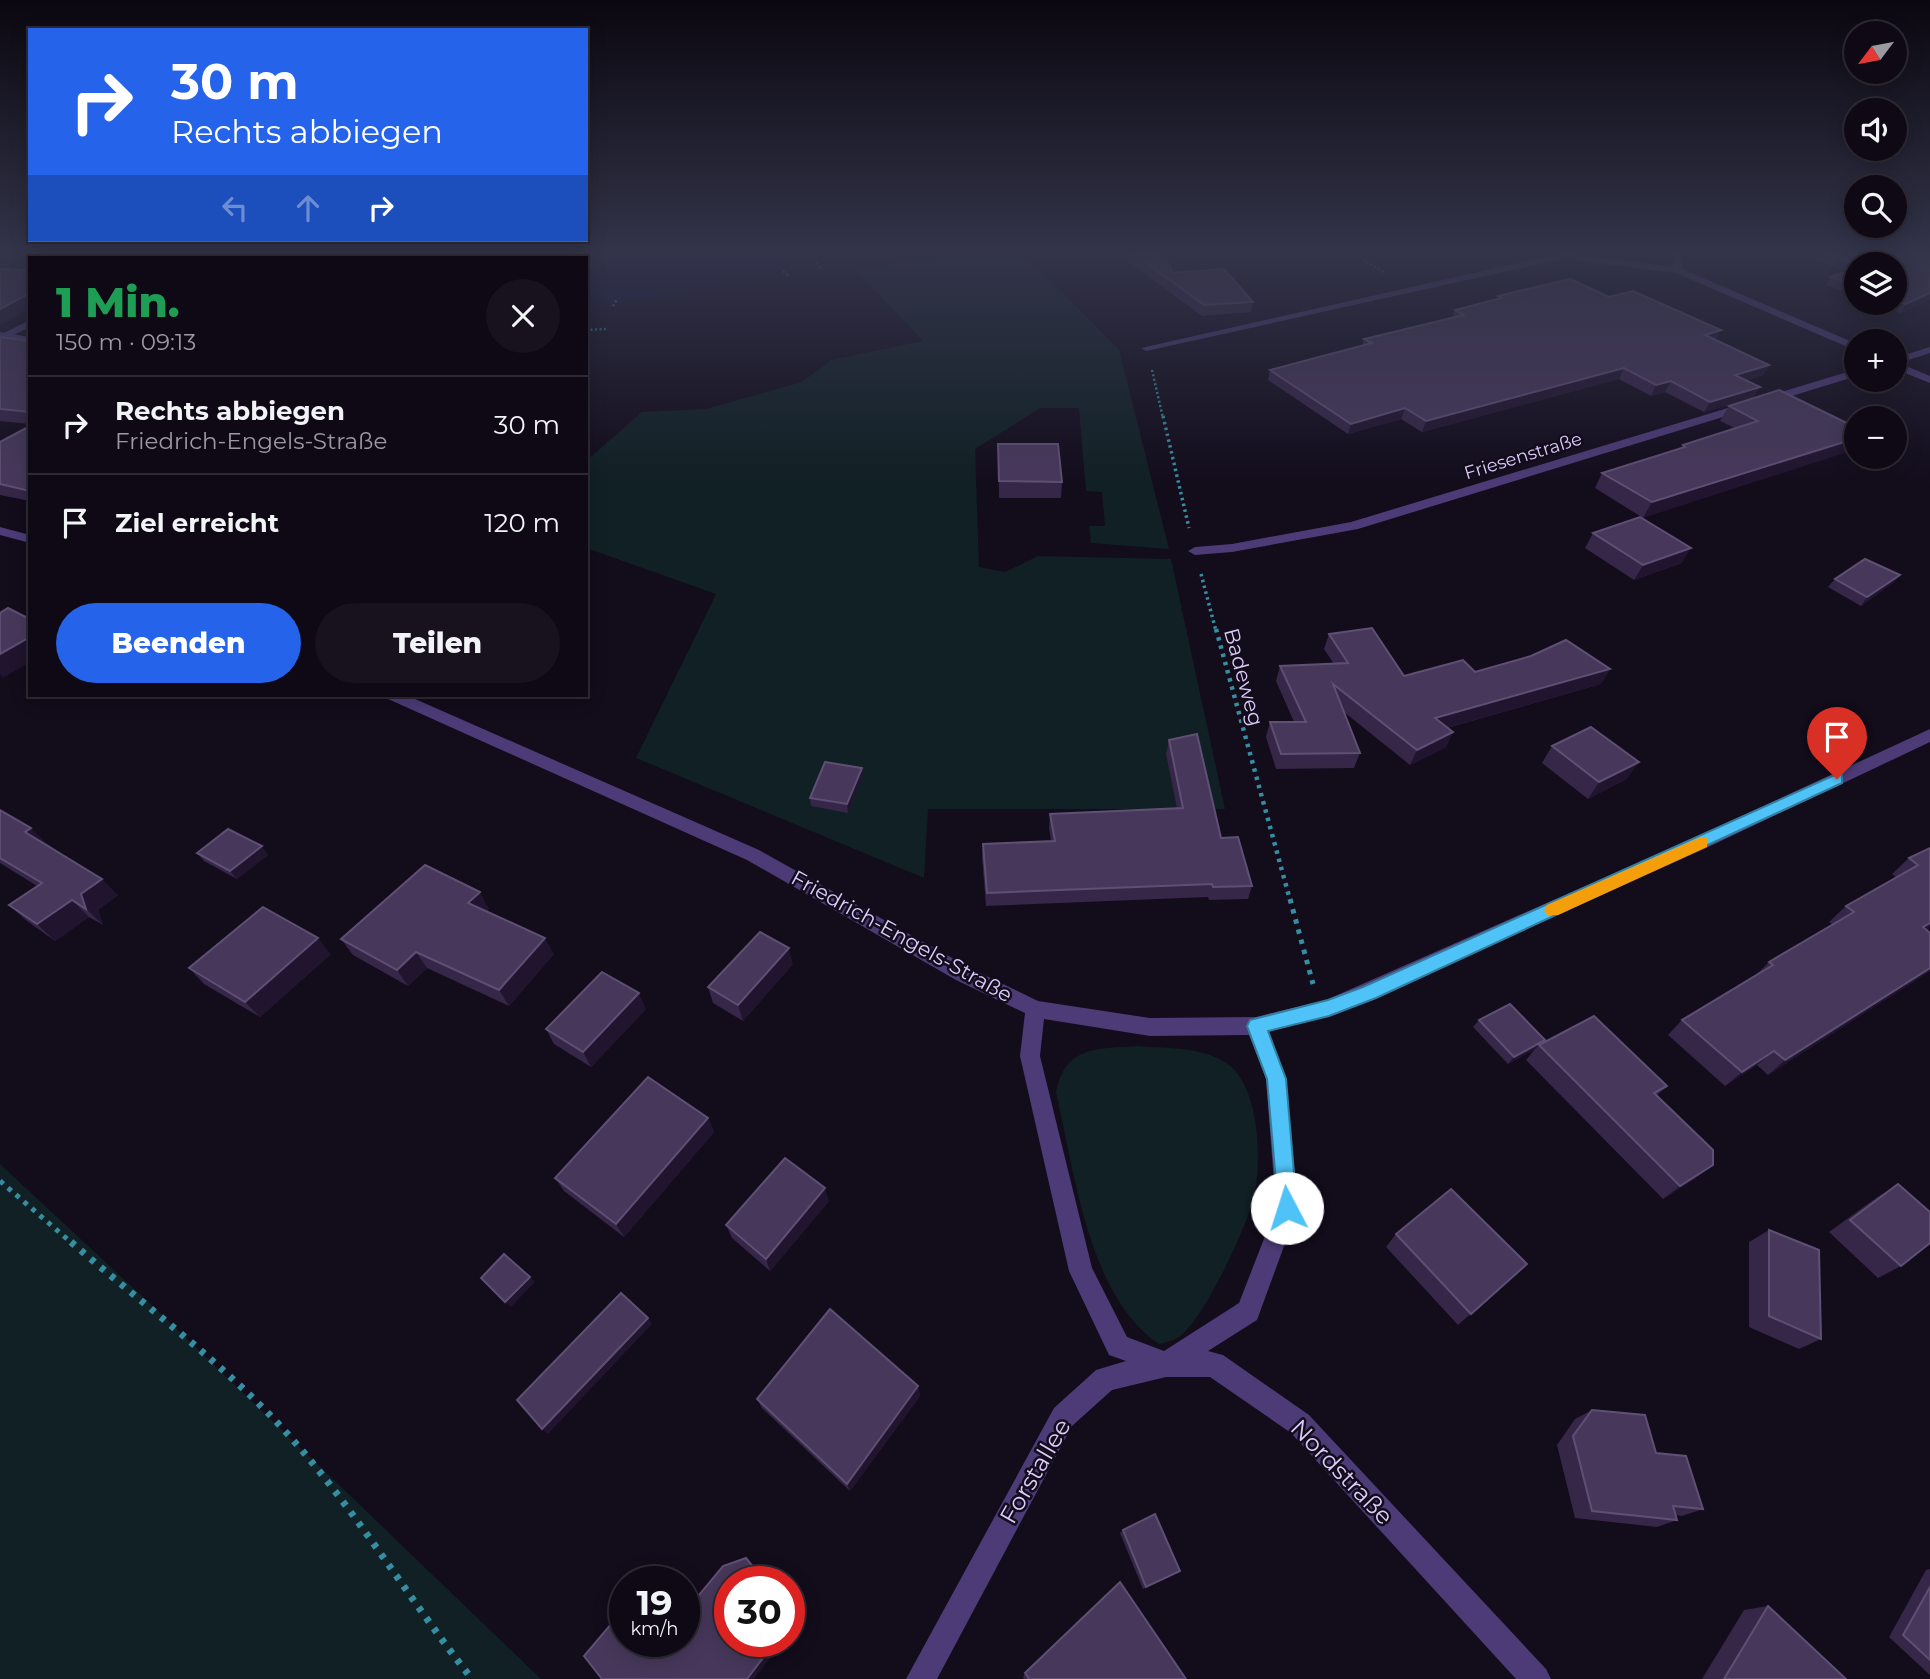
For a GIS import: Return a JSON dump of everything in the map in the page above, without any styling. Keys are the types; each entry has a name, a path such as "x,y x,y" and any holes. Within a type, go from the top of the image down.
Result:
{"street":[{"path":"1146,348 1235,328"},
{"path":"1812,328 1844,342"},
{"path":"3,335 28,340"},
{"path":"1907,359 1930,350"},
{"path":"1907,369 1930,380"},
{"name":"Friesenstraße","path":"1195,551 1232,548 1353,526 1844,376"},
{"path":"0,531 28,538"},
{"name":"Friedrich-Engels-Straße","path":"398,697 753,855 963,974 1035,1009 1150,1027 1256,1026 1329,1008 1598,890 1930,735"},
{"name":"Nordstraße","path":"1035,1009 1030,1056 1081,1271 1118,1346 1166,1364 1213,1364 1300,1424 1536,1679"},
{"name":"Forstallee","path":"921,1679 1062,1417 1105,1379 1166,1364 1248,1311 1287,1208 1276,1079 1256,1026"}],"path":[{"path":"588,330 606,329"},
{"name":"Badeweg","path":"1146,348 1195,551 1309,978 1329,1008"},
{"path":"0,1181 257,1402 346,1503 430,1626 472,1679"}],"shaded area":[{"path":"911,328 1098,328 1119,350 1169,549 1091,543 1089,526 1105,526 1102,492 1086,491 1079,408 1040,408 975,449 979,567 1005,572 1038,556 1171,559 1225,809 928,809 924,878 636,758 716,594 588,549 588,459 642,412 706,409 802,382 831,360 923,341"},
{"path":"1138,1046 1195,1051 1226,1063 1237,1073 1246,1088 1252,1105 1258,1144 1254,1197 1223,1272 1189,1327 1177,1338 1159,1344 1135,1323 1116,1296 1100,1265 1078,1195 1056,1093 1060,1077 1075,1058 1096,1050"},
{"path":"0,1164 157,1310 541,1679 0,1679"}],"building":[{"path":"1408,328 1717,328 1721,330 1705,335 1769,365 1735,375 1760,387 1710,402 1671,381 1656,385 1624,368 1426,421 1405,408 1351,424 1270,370 1372,343 1364,339"},
{"path":"0,337 28,341 28,412 0,409"},
{"path":"1779,390 1844,422 1844,442 1652,502 1602,473 1758,421 1729,406"},
{"path":"28,427 28,491 0,484 0,442"},
{"path":"998,444 1058,444 1062,482 999,481"},
{"path":"1640,517 1691,548 1643,565 1593,533"},
{"path":"1865,559 1900,575 1867,597 1835,579"},
{"path":"8,608 28,618 28,638 0,654 0,613"},
{"path":"1372,628 1404,676 1463,660 1475,672 1531,656 1566,640 1610,669 1435,718 1453,732 1417,750 1333,684 1360,753 1281,754 1270,722 1306,722 1280,666 1348,663 1329,634"},
{"path":"1591,727 1639,762 1599,782 1552,746"},
{"path":"1197,734 1221,838 1238,837 1252,886 1213,887 1212,884 987,893 983,844 1055,841 1050,814 1183,808 1169,740"},
{"path":"825,762 862,768 847,804 810,798"},
{"path":"0,810 31,828 25,832 102,879 81,894 86,909 72,900 37,924 9,905 42,883 0,858"},
{"path":"228,829 262,846 230,871 197,853"},
{"path":"1930,848 1930,923 1923,927 1930,933 1930,968 1785,1060 1774,1051 1742,1072 1682,1020 1773,965 1769,962 1854,912 1846,906 1918,865 1909,858"},
{"path":"425,865 480,892 468,903 545,938 499,990 416,952 397,970 341,939"},
{"path":"263,907 318,938 245,1002 189,968"},
{"path":"760,932 789,948 738,1005 708,987"},
{"path":"602,972 639,993 583,1052 546,1029"},
{"path":"1510,1004 1545,1040 1514,1057 1479,1020"},
{"path":"1594,1016 1667,1086 1654,1093 1713,1150 1713,1165 1680,1186 1539,1045"},
{"path":"648,1077 708,1118 616,1224 555,1178"},
{"path":"785,1158 825,1188 766,1259 726,1225"},
{"path":"1898,1184 1930,1212 1930,1243 1901,1266 1850,1220"},
{"path":"1451,1189 1527,1264 1471,1314 1396,1234"},
{"path":"1769,1230 1819,1250 1821,1339 1769,1316"},
{"path":"504,1254 530,1277 505,1302 481,1278"},
{"path":"621,1293 648,1318 542,1429 517,1400"},
{"path":"830,1309 918,1386 847,1484 757,1399"},
{"path":"1592,1410 1645,1415 1656,1453 1686,1456 1703,1509 1673,1506 1677,1520 1592,1511 1573,1436"},
{"path":"1155,1514 1180,1571 1146,1587 1123,1530"},
{"path":"746,1558 752,1566 723,1566"},
{"path":"714,1577 714,1657 764,1657 747,1679 602,1679 584,1656 609,1626 609,1657 700,1657 700,1594"},
{"path":"1120,1582 1186,1679 1029,1679 1025,1673"},
{"path":"1930,1587 1930,1660 1903,1635"},
{"path":"1768,1606 1846,1679 1724,1679"}],"slow traffic":[{"path":"1552,910 1701,843"}],"route":[{"path":"1287,1208 1276,1079 1256,1026 1329,1008 1370,992 1837,779"}]}
